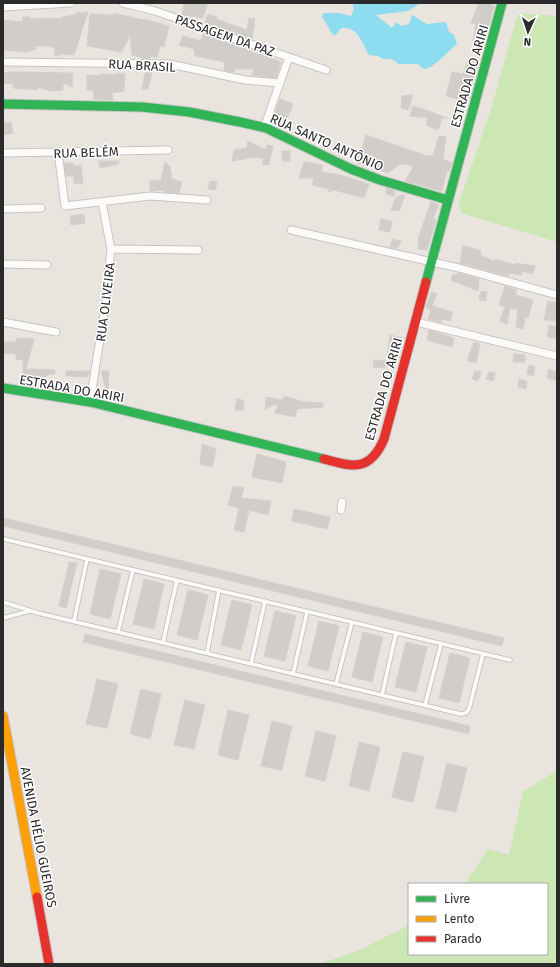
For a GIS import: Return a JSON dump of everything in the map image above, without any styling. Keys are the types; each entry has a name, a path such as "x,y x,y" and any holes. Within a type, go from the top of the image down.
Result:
{"street":[{"path":"3,7 71,3"},
{"name":"PASSAGEM DA PAZ","path":"123,3 155,11 326,70"},
{"name":"ESTRADA DO ARIRI","path":"3,388 90,402 298,452 343,465 360,465 374,458 384,439 502,3"},
{"path":"264,128 289,57"},
{"name":"RUA BRASIL","path":"3,62 170,64 245,80 279,83"},
{"name":"RUA SANTO ANTÔNIO","path":"3,104 142,106 189,112 264,128 350,169 380,180 448,200"},
{"name":"RUA BELÉM","path":"3,153 168,150"},
{"path":"58,152 65,206 150,196 207,200"},
{"name":"RUA OLIVEIRA","path":"90,402 105,307 111,249 102,202"},
{"path":"3,209 41,208"},
{"path":"291,230 433,262 557,295"},
{"path":"111,249 198,250"},
{"path":"3,264 47,265"},
{"path":"3,322 56,332"},
{"path":"416,322 557,356"},
{"path":"341,510 342,502"},
{"name":"AVENIDA HÉLIO GUEIROS","path":"3,716 5,734 49,964"}],"lane":[{"path":"4,539 510,660"},
{"path":"74,621 87,559"},
{"path":"118,632 133,570"},
{"path":"163,642 177,580"},
{"path":"207,653 219,590"},
{"path":"3,602 31,611 461,714 466,713 469,709 483,654"},
{"path":"251,664 265,602"},
{"path":"3,618 31,611"},
{"path":"293,674 308,612"},
{"path":"336,684 352,622"},
{"path":"382,695 396,633"},
{"path":"425,705 441,644"}],"green space":[{"path":"518,13 557,16 557,242 461,213 459,203 492,106"},
{"path":"557,771 557,964 319,964 360,950 408,926 408,955 548,955 548,883 466,883 488,849 509,855 523,791"}],"water":[{"path":"352,3 425,3 419,4 408,11 376,15 392,28 396,22 401,26 409,24 412,15 427,24 446,22 449,32 454,35 457,44 440,60 425,69 421,68 418,64 399,64 392,59 383,59 378,56 369,55 359,36 355,32 347,28 341,28 336,35 333,35 322,17 323,13 339,13 351,16 354,9"}],"building":[{"path":"184,3 208,3 203,18 182,15"},
{"path":"479,3 489,3 494,6 484,43 473,41 476,24 471,23"},
{"path":"88,12 74,55 63,54 55,56 55,48 48,46 36,46 36,49 26,52 3,50 3,20 23,22 23,17 30,17 30,19 62,18 76,15 76,13"},
{"path":"113,13 169,26 164,47 160,46 157,57 150,57 150,59 146,59 132,55 130,35 122,52 87,46 90,14 113,15"},
{"path":"208,14 217,17 216,19 247,30 249,18 255,19 252,39 205,23"},
{"path":"203,33 281,62 276,78 252,75 254,69 236,69 233,72 224,70 225,62 195,56 194,49 179,45 183,36 201,41"},
{"path":"468,59 479,63 471,85 465,84 461,100 446,96 452,72 463,74"},
{"path":"3,73 73,73 72,87 63,83 63,90 51,91 38,87 38,90 13,88 13,84 3,83"},
{"path":"117,73 125,74 124,91 112,93 113,100 93,99 94,91 87,90 87,75 117,75"},
{"path":"145,73 152,73 148,89 142,89"},
{"path":"413,95 408,110 401,108 402,96"},
{"path":"280,99 293,104 286,121 279,120 278,124 272,121"},
{"path":"413,106 447,118 442,118 438,130 426,125 428,118 410,116"},
{"path":"11,122 13,133 3,135 3,123"},
{"path":"366,135 424,155 433,156 439,136 446,137 443,159 452,163 449,172 447,171 442,191 405,181 414,166 400,164 388,173 357,163"},
{"path":"248,141 266,150 267,145 273,146 269,165 262,164 264,158 250,157 232,161 234,150 247,148"},
{"path":"282,151 290,151 290,161 282,161"},
{"path":"99,161 119,161 119,164 100,168"},
{"path":"165,162 170,167 172,179 182,182 179,193 164,192 164,190 150,191 150,181 161,180"},
{"path":"304,162 323,165 321,172 340,175 369,184 364,198 334,190 329,192 329,189 312,185 314,178 299,178"},
{"path":"64,163 73,163 73,166 81,165 83,184 74,183 74,176 66,176"},
{"path":"210,181 217,182 215,190 208,189"},
{"path":"386,188 395,191 394,196 386,194"},
{"path":"405,195 399,211 391,210 396,197"},
{"path":"431,202 439,204 433,219 436,220 427,250 418,249 419,236"},
{"path":"84,214 85,223 71,225 70,216"},
{"path":"381,219 392,221 390,232 379,230"},
{"path":"393,239 401,241 398,248 390,247"},
{"path":"463,245 481,251 480,255 494,261 495,259 515,265 515,263 535,266 533,274 522,271 521,275 509,273 508,276 460,263"},
{"path":"457,273 479,279 478,291 451,280 453,274 457,275"},
{"path":"505,286 517,290 515,295 533,300 528,318 525,317 523,329 516,327 518,309 510,308 507,324 500,321 505,307 499,305"},
{"path":"481,291 487,292 486,301 479,300"},
{"path":"431,292 437,294 432,306 453,312 450,321 442,319 441,323 428,319 431,310 426,308"},
{"path":"548,301 557,303 555,321 544,320"},
{"path":"549,325 557,327 557,339 547,337"},
{"path":"429,330 454,338 452,347 427,340"},
{"path":"390,335 402,338 399,358 387,356"},
{"path":"16,339 34,339 26,369 55,370 55,374 47,375 41,380 41,376 23,378 23,359 16,360 16,354 3,353 3,342 16,342"},
{"path":"474,342 480,344 476,363 467,361"},
{"path":"514,354 525,355 525,362 513,362"},
{"path":"374,360 386,361 385,368 373,367"},
{"path":"529,365 535,367 533,376 527,374"},
{"path":"549,369 557,372 557,381 547,378"},
{"path":"66,371 90,371 87,377 66,376"},
{"path":"101,371 109,371 108,392 107,392"},
{"path":"475,371 481,372 478,381 472,379"},
{"path":"489,372 495,373 493,381 486,379"},
{"path":"519,379 527,381 526,389 518,387"},
{"path":"284,396 304,402 323,403 323,407 297,409 295,417 275,413 278,403 265,409 266,397 283,400"},
{"path":"237,398 244,401 243,411 235,410"},
{"path":"202,444 216,449 212,467 200,464"},
{"path":"257,454 286,462 282,483 252,477"},
{"path":"233,486 244,488 241,498 271,501 268,515 249,510 244,532 234,530 239,508 228,505"},
{"path":"294,509 330,517 327,529 292,521"},
{"path":"3,518 504,638 502,646 3,526"},
{"path":"69,562 77,563 66,608 59,606"},
{"path":"100,569 121,574 110,619 90,614"},
{"path":"144,579 164,584 154,629 133,624"},
{"path":"188,590 208,595 197,640 177,635"},
{"path":"232,600 252,605 241,650 221,645"},
{"path":"275,611 296,616 285,661 264,656"},
{"path":"319,621 339,626 328,671 308,666"},
{"path":"363,632 383,637 372,682 352,677"},
{"path":"85,634 470,726 469,734 83,642"},
{"path":"406,642 427,647 416,692 395,687"},
{"path":"450,653 470,658 459,703 439,698"},
{"path":"97,679 118,684 107,728 86,724"},
{"path":"141,689 161,694 150,739 130,734"},
{"path":"185,700 205,705 194,749 174,745"},
{"path":"228,710 249,715 238,760 218,755"},
{"path":"272,721 292,726 282,770 261,766"},
{"path":"316,731 336,736 325,781 305,776"},
{"path":"359,742 380,747 369,791 349,786"},
{"path":"403,752 424,757 413,802 392,797"},
{"path":"447,763 467,768 456,812 436,808"}],"traffic: fast":[{"path":"426,282 502,3"},
{"path":"3,104 142,107 189,112 240,122 266,128 351,169 380,180 448,200"},
{"path":"3,388 90,402 324,459"}],"traffic: slow":[{"path":"3,716 37,897"}],"traffic: jam":[{"path":"324,459 344,464 360,464 367,462 379,450 384,439 426,282"},
{"path":"37,897 49,964"}]}
